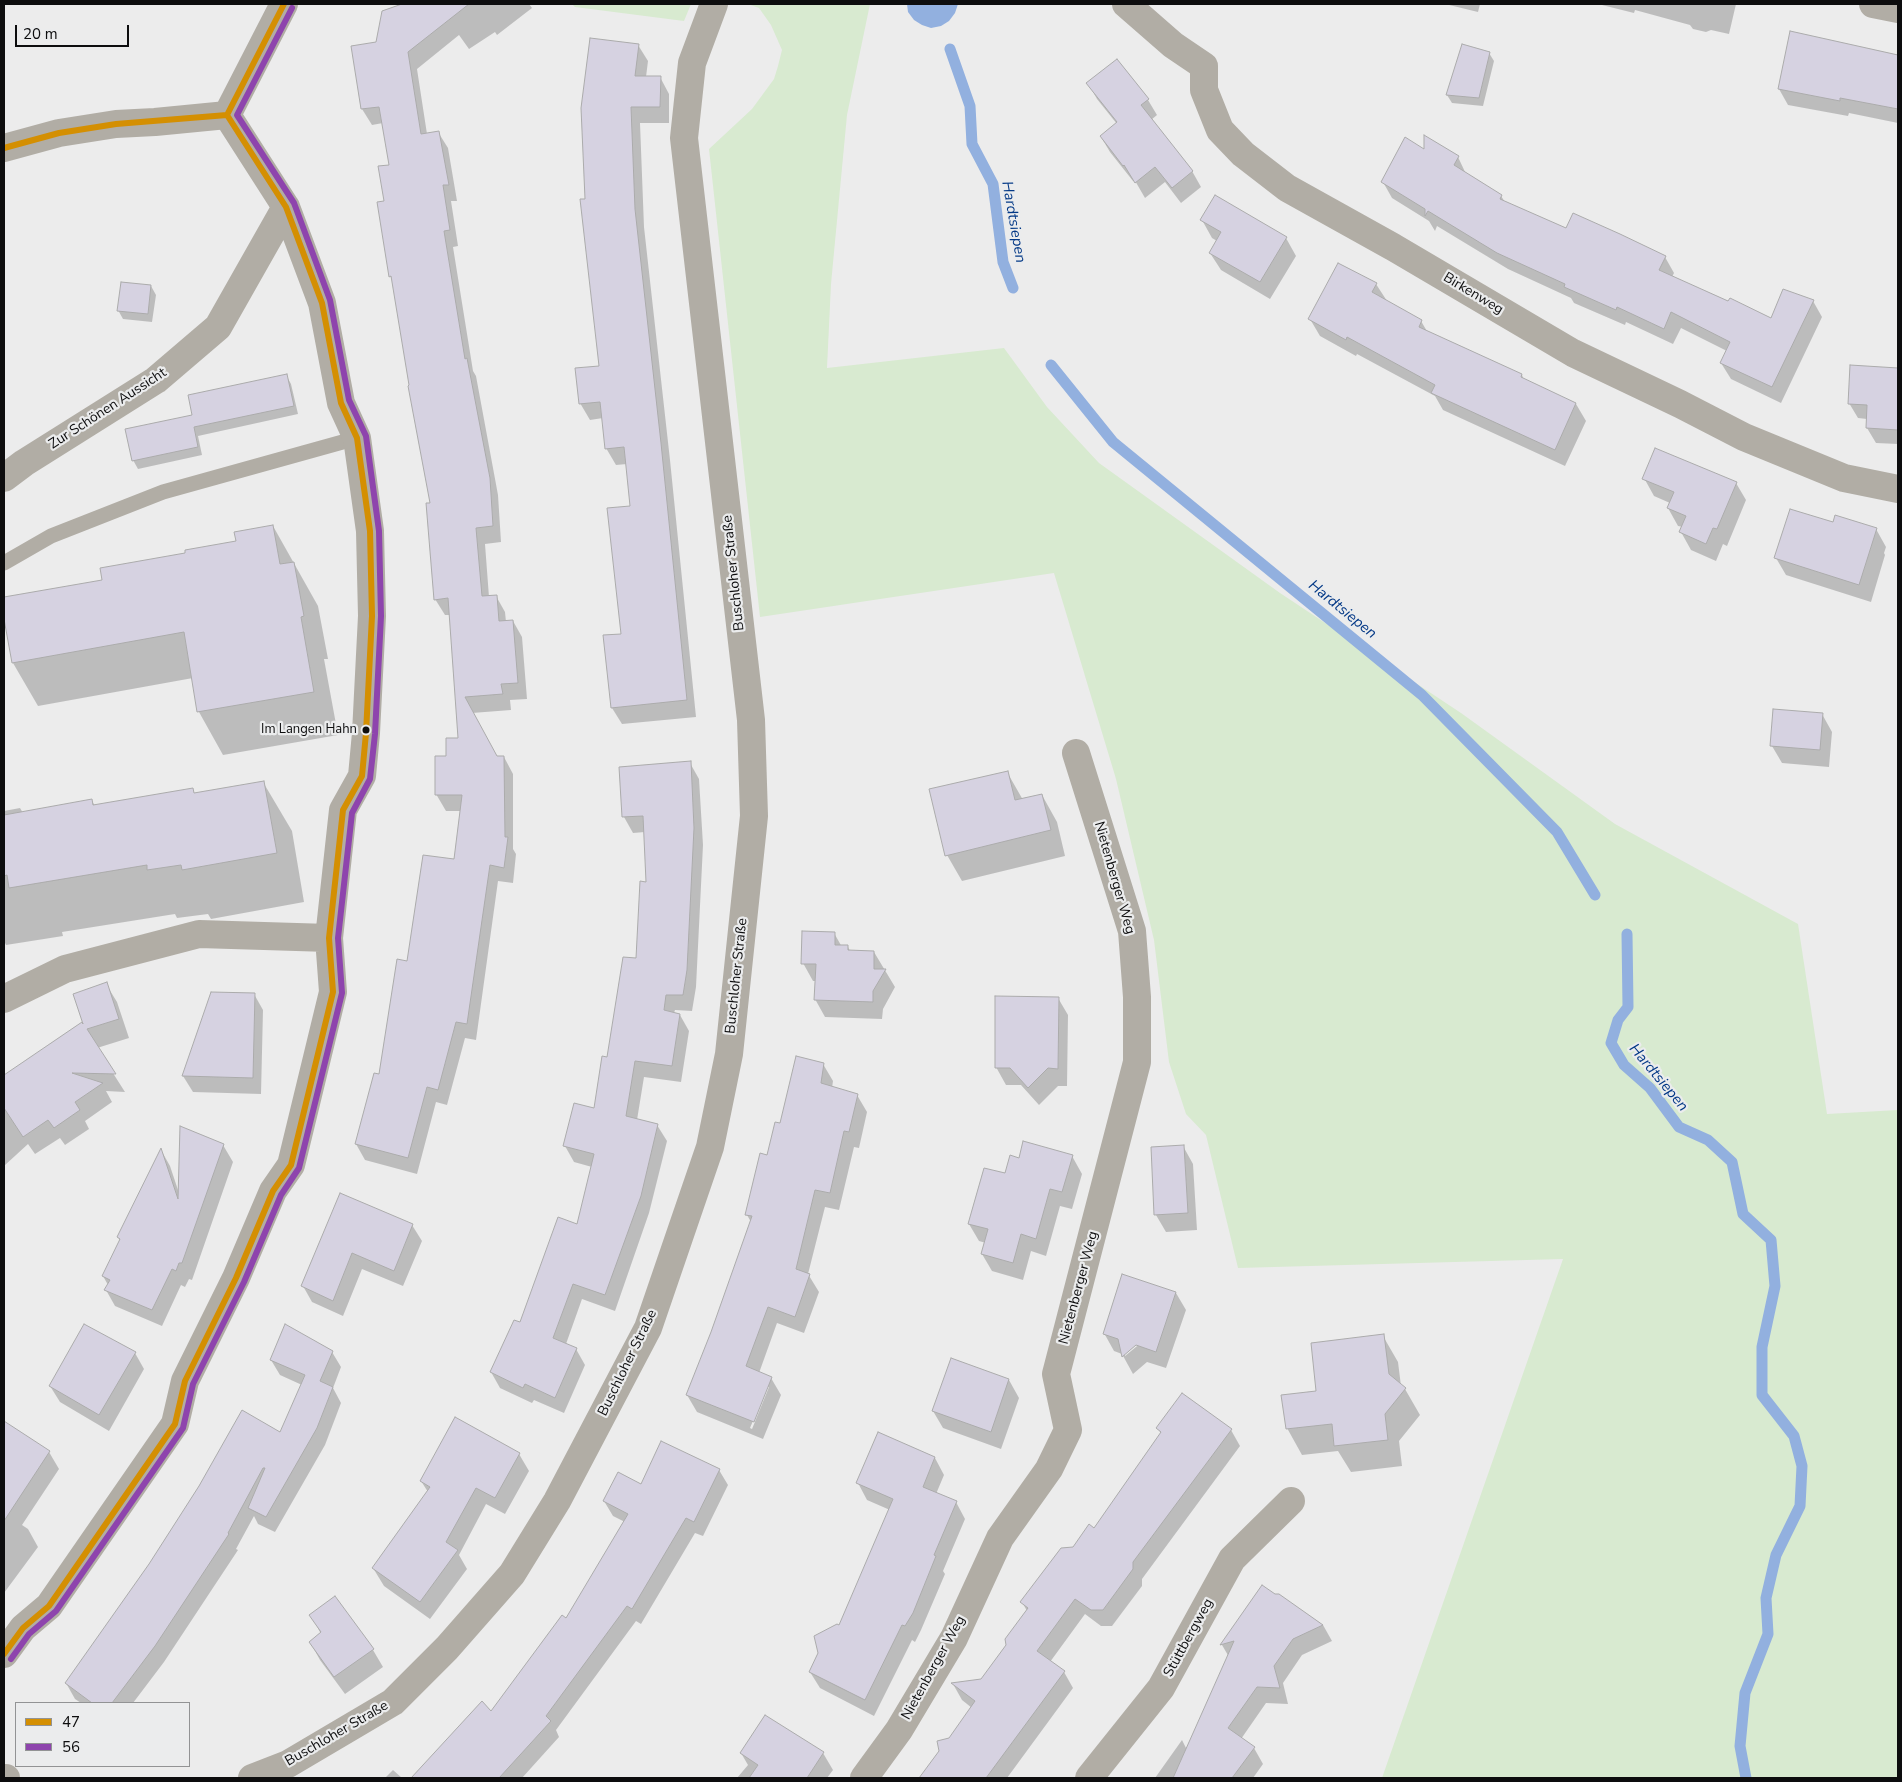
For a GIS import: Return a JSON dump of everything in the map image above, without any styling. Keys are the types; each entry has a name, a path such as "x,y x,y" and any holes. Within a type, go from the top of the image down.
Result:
{"street":[{"path":"227,114 284,4"},
{"name":"Buschloher Straße","path":"252,1778 288,1764 394,1702 447,1648 512,1574 558,1500 648,1328 710,1147 729,1054 754,816 751,720 684,138 692,63 714,4"},
{"name":"Birkenweg","path":"1126,4 1173,45 1204,66 1204,90 1220,130 1243,154 1287,188 1393,246 1573,353 1744,437 1844,478 1898,489"},
{"path":"1874,4 1898,9"},
{"path":"4,148 59,133 116,124 155,122 227,114"},
{"path":"4,1654 23,1628 49,1606 175,1424 186,1380 236,1278 273,1191 292,1165 333,992 329,938 343,810 362,776 366,733 372,616 370,531 357,438 341,403 322,303 286,207 227,114"},
{"name":"Zur Schönen Aussicht","path":"4,478 24,463 156,380 218,326 286,207"},
{"name":"Nietenberger Weg","path":"864,1778 899,1730 954,1638 1000,1538 1048,1469 1068,1430 1056,1374 1137,1062 1138,997 1132,931 1076,753"},
{"path":"4,999 64,969 199,934 329,938"},
{"name":"Stüttbergweg","path":"1089,1778 1161,1688 1232,1559 1291,1501"}],"lane":[{"path":"4,563 51,536 163,492 357,438"}],"green space":[{"path":"572,4 691,4 684,21 575,7"},
{"path":"748,4 870,4 847,115 831,284 827,368 1004,348 1047,407 1099,463 1280,593 1461,713 1615,824 1798,924 1827,1114 1898,1110 1898,1778 1382,1778 1563,1259 1238,1268 1206,1135 1186,1114 1169,1062 1154,940 1116,779 1054,573 760,617 709,149 752,109 774,79 778,66 782,50 771,25 759,8"}],"water":[{"path":"907,4 958,4 955,13 949,21 941,26 931,28 914,20 908,12"}],"building":[{"path":"402,4 469,4 408,52 421,134 439,131 449,185 443,185 450,230 444,231 465,359 467,358 490,478 493,526 476,528 482,596 497,595 499,621 513,620 518,683 501,684 503,694 465,697 497,756 504,756 505,837 508,837 504,868 490,865 467,1024 456,1022 438,1090 427,1087 408,1158 355,1144 374,1073 379,1074 397,959 407,961 423,855 454,859 462,795 435,795 435,756 446,756 446,738 458,738 448,598 434,600 426,503 430,503 377,202 384,201 378,166 389,165 379,107 361,109 351,46 376,42 382,11"},
{"path":"1790,31 1898,55 1898,109 1840,98 1840,101 1778,89"},
{"path":"590,38 639,44 635,76 661,76 660,107 631,107 635,209 687,700 611,708 603,635 621,634 607,508 630,506 624,447 605,449 600,402 579,404 575,368 599,366 580,199 585,199 581,108"},
{"path":"1462,44 1490,52 1479,98 1446,95"},
{"path":"1117,59 1149,99 1141,105 1193,171 1172,188 1155,167 1135,183 1124,165 1100,136 1117,122 1086,83"},
{"path":"1424,135 1459,156 1454,165 1502,195 1500,199 1566,228 1573,213 1620,234 1666,256 1659,270 1728,301 1730,298 1771,318 1783,289 1814,300 1772,387 1720,363 1730,342 1671,312 1664,329 1617,307 1616,310 1564,287 1565,284 1497,253 1428,211 1425,216 1425,209 1381,182 1405,137 1424,149"},
{"path":"1215,195 1287,237 1260,282 1209,253 1221,232 1200,220"},
{"path":"1338,263 1377,283 1372,292 1422,320 1419,327 1522,374 1521,377 1576,403 1555,450 1431,393 1435,385 1347,337 1346,340 1308,319"},
{"path":"121,282 151,285 148,314 117,311"},
{"path":"1850,365 1898,368 1898,430 1866,428 1867,405 1848,404"},
{"path":"287,374 294,406 194,427 198,447 132,461 125,429 192,415 188,395"},
{"path":"1655,448 1737,482 1717,529 1713,528 1706,544 1679,532 1686,516 1667,508 1674,492 1642,479"},
{"path":"1790,509 1833,522 1835,515 1877,528 1859,585 1774,558"},
{"path":"273,525 280,564 294,562 304,616 301,617 314,692 197,712 184,632 12,663 4,619 4,597 102,580 100,568 185,553 185,550 236,541 234,532"},
{"path":"1773,709 1823,713 1820,750 1770,746"},
{"path":"691,761 694,828 687,970 683,995 666,995 664,1010 680,1014 672,1066 635,1061 626,1116 658,1124 641,1196 605,1295 573,1284 553,1338 577,1348 555,1398 525,1384 523,1388 490,1372 514,1320 520,1322 558,1217 577,1224 594,1154 563,1146 574,1103 594,1108 602,1056 607,1057 623,957 636,958 640,881 646,882 643,816 622,817 619,767"},
{"path":"1008,771 1015,800 1042,794 1051,830 945,856 929,789"},
{"path":"264,781 277,853 182,870 181,865 147,870 147,865 9,888 7,875 4,876 4,815 92,799 93,805 193,788 194,793"},
{"path":"802,931 835,932 835,945 848,945 848,950 874,951 874,969 886,969 873,991 873,1002 814,1000 816,964 801,964"},
{"path":"107,982 119,1019 87,1029 116,1074 72,1073 103,1083 75,1102 80,1110 54,1128 48,1120 23,1137 4,1108 4,1075 82,1022 83,1024 73,994"},
{"path":"211,992 255,993 253,1078 182,1076"},
{"path":"995,996 1059,997 1058,1069 1048,1068 1028,1088 1010,1068 995,1068"},
{"path":"796,1056 824,1063 821,1083 858,1094 849,1132 844,1131 830,1193 815,1190 796,1269 810,1274 795,1317 768,1307 746,1366 772,1377 754,1422 686,1395 711,1332 752,1216 745,1215 760,1153 767,1155 775,1122 780,1123"},
{"path":"180,1126 224,1144 182,1263 179,1263 176,1271 172,1269 152,1310 104,1290 110,1280 102,1276 120,1239 117,1237 161,1148 178,1199"},
{"path":"1023,1141 1073,1155 1062,1192 1050,1189 1036,1239 1021,1234 1013,1263 981,1254 988,1229 968,1224 984,1168 1005,1173 1010,1155 1019,1158"},
{"path":"1184,1145 1188,1213 1154,1215 1151,1147"},
{"path":"340,1193 413,1224 394,1271 352,1253 333,1301 301,1286"},
{"path":"1122,1274 1176,1292 1156,1352 1136,1345 1122,1357 1118,1339 1103,1334"},
{"path":"84,1324 136,1352 99,1415 49,1386"},
{"path":"285,1324 333,1351 320,1381 333,1387 317,1428 266,1517 248,1508 265,1468 263,1468 229,1534 155,1646 113,1702 91,1702 65,1683 149,1564 199,1486 242,1410 280,1432 305,1375 270,1360"},
{"path":"1384,1334 1389,1374 1406,1388 1385,1414 1388,1440 1334,1446 1332,1424 1286,1429 1281,1395 1316,1391 1311,1343"},
{"path":"951,1358 1009,1379 991,1432 932,1411"},
{"path":"1182,1393 1232,1429 1133,1562 1133,1569 1103,1610 1091,1610 1075,1599 1037,1651 1065,1671 986,1778 919,1778 939,1751 937,1741 949,1738 975,1701 951,1683 981,1679 1006,1645 1005,1639 1028,1608 1020,1602 1061,1548 1073,1547 1089,1524 1094,1528 1161,1432 1156,1428"},
{"path":"455,1417 520,1453 495,1498 476,1488 446,1542 458,1550 420,1602 372,1568 430,1487 420,1481"},
{"path":"4,1421 50,1451 4,1521"},
{"path":"878,1432 935,1457 923,1487 957,1501 934,1555 936,1556 913,1613 905,1626 902,1625 865,1700 809,1672 818,1653 814,1636 837,1624 839,1625 893,1499 856,1483"},
{"path":"661,1441 720,1469 694,1522 686,1518 632,1609 627,1606 546,1716 551,1721 499,1778 411,1778 482,1701 491,1711 562,1615 566,1618 628,1514 603,1501 618,1472 641,1484"},
{"path":"1262,1585 1275,1594 1279,1594 1323,1625 1293,1639 1274,1666 1280,1688 1257,1687 1228,1728 1255,1747 1232,1778 1173,1778 1234,1641 1220,1645"},
{"path":"335,1596 374,1649 334,1677 309,1642 321,1632 309,1615"},
{"path":"765,1715 824,1752 807,1778 749,1778 758,1765 740,1753"}],"waterway":[{"name":"Hardtsiepen","path":"950,49 970,106 972,144 993,184 1003,262 1013,288"},
{"name":"Hardtsiepen","path":"1051,365 1113,442 1422,695 1557,832 1595,895"},
{"name":"Hardtsiepen","path":"1627,934 1628,1007 1618,1020 1611,1043 1624,1065 1650,1088 1679,1127 1708,1140 1732,1162 1743,1214 1771,1240 1775,1286 1762,1347 1762,1395 1794,1436 1802,1466 1800,1506 1776,1555 1766,1598 1768,1634 1745,1693 1740,1746 1746,1778"}],"transit line":[{"name":"47","path":"227,115 284,4"},
{"name":"56","path":"11,1659 29,1634 56,1611 183,1428 193,1384 244,1282 281,1195 299,1168 342,993 338,938 352,813 370,779 375,734 381,616 379,531 366,436 349,400 330,300 294,203 237,115 292,8"},
{"name":"47","path":"4,148 59,133 116,124 227,115"},
{"name":"47","path":"4,1654 23,1628 49,1606 175,1424 185,1381 236,1278 273,1191 291,1165 333,992 329,938 343,810 362,776 366,733 372,616 370,531 357,438 341,403 322,303 286,207 227,115"}],"place":[{"name":"Im Langen Hahn","path":"366,730"}]}
